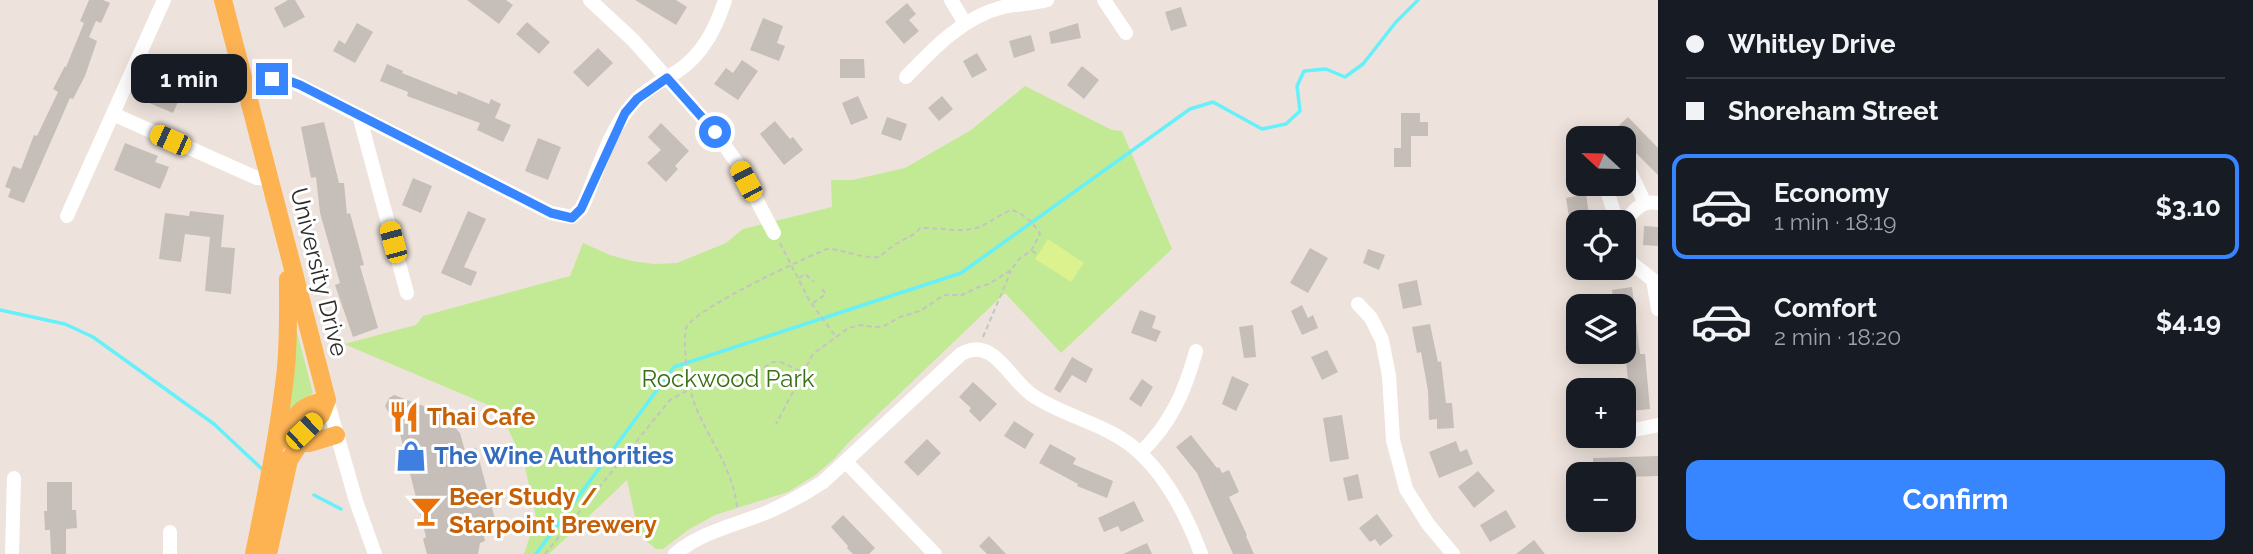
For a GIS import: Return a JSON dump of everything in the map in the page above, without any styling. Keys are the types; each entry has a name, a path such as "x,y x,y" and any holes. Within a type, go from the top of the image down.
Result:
{"main road":[{"name":"University Drive","path":"223,0 327,400"},
{"path":"254,554 274,449 287,349 287,248"},
{"path":"274,449 299,410 306,405 327,400"},
{"path":"268,554 286,468 304,431 321,415 327,400"},
{"path":"300,443 310,443 336,435"}],"street":[{"path":"67,216 164,0"},
{"path":"590,0 633,40 715,132 737,163 774,233"},
{"path":"244,82 281,78 300,85 551,213 572,218 585,201 625,113 637,99 686,65 702,48 720,16 725,0"},
{"path":"951,0 965,23"},
{"path":"906,77 965,23 1004,7 1047,0"},
{"path":"1104,0 1126,33"},
{"path":"113,114 257,178 270,179"},
{"path":"359,115 407,293"},
{"path":"1633,210 1652,203 1636,180"},
{"path":"1636,267 1653,280 1658,309"},
{"path":"1358,304 1371,318 1382,340 1389,376 1393,440 1406,489 1428,524 1453,554"},
{"path":"675,554 698,538 768,512 823,482 961,354 982,348 993,355 1029,392 1046,404 1105,429 1140,453 1168,487 1201,554"},
{"path":"1140,453 1177,408 1196,351"},
{"name":"University Drive","path":"327,400 356,501 375,554"},
{"path":"1636,430 1658,425"},
{"path":"846,462 935,554"},
{"path":"12,554 14,478"},
{"path":"170,532 170,554"}],"path":[{"path":"738,521 733,485 723,458 694,403 687,372 686,328 706,311 745,288 827,249 863,257 879,257 920,228 976,228 1012,210 1025,216 1040,234 1031,250 1020,258 1011,270 986,333 976,348"},
{"path":"774,233 812,304 837,338"},
{"path":"1031,250 1038,255"},
{"path":"776,424 813,355 854,326 886,325 920,311 944,295 962,295 989,285 1011,270"},
{"path":"798,278 805,274 814,282"},
{"path":"812,304 826,294 822,289"},
{"path":"690,383 747,378 774,362 781,362 802,372"},
{"path":"545,554 670,400 691,388"}],"green space":[{"name":"Rockwood Park","path":"1025,86 1112,130 1122,131 1172,249 1061,353 1005,293 814,476 788,492 715,515 688,530 663,549 656,549 644,539 637,526 627,480 549,554 524,554 536,517 525,467 500,410 344,344 416,325 423,316 570,276 583,243 632,261 677,263 726,243 743,229 832,207 831,180 852,180 905,168 971,130"},
{"path":"1048,239 1084,263 1071,282 1035,259"},
{"path":"294,321 313,393 284,415"}],"building":[{"path":"89,0 110,3 101,23 96,21 89,37 97,41 85,76 73,99 70,98 24,203 8,197 11,189 5,187 13,166 21,169 34,135 37,136 58,92 53,89 66,67 84,23 80,21"},
{"path":"288,0 295,0 305,17 284,28 274,8"},
{"path":"467,0 506,0 513,5 499,24"},
{"path":"635,0 676,0 687,7 676,25"},
{"path":"907,3 916,14 909,20 919,31 904,44 885,22"},
{"path":"1181,7 1187,26 1171,31 1165,12"},
{"path":"763,18 783,26 777,43 785,46 779,61 750,50"},
{"path":"527,22 550,42 539,54 516,34"},
{"path":"357,23 373,32 355,63 333,51 339,40 345,44"},
{"path":"1078,23 1081,38 1051,44 1049,32"},
{"path":"1031,35 1035,51 1014,58 1009,41"},
{"path":"598,48 613,63 588,87 573,72"},
{"path":"977,53 987,70 972,78 963,61"},
{"path":"840,59 864,59 865,78 840,78"},
{"path":"165,60 192,71 173,113 147,102"},
{"path":"742,60 758,71 738,100 714,84 726,68 733,73"},
{"path":"387,64 403,71 402,73 457,95 458,91 489,104 491,99 501,104 495,118 511,125 503,142 477,130 480,123 407,96 408,92 380,81"},
{"path":"1082,66 1099,80 1084,99 1067,85"},
{"path":"858,96 868,118 851,125 842,103"},
{"path":"942,96 953,109 939,121 928,108"},
{"path":"1401,113 1420,113 1420,122 1428,122 1428,136 1411,136 1411,167 1394,167 1394,148 1401,148"},
{"path":"887,117 907,124 901,141 881,134"},
{"path":"1628,117 1658,148 1658,175 1636,153 1636,126 1618,126"},
{"path":"775,121 803,150 784,165 760,134"},
{"path":"324,122 339,183 344,183 347,214 350,213 364,265 360,266 378,328 353,337 335,285 340,283 320,213 316,177 311,178 301,127"},
{"path":"661,123 689,151 675,166 678,169 666,182 647,163 661,150 648,137"},
{"path":"538,138 561,147 548,180 525,171"},
{"path":"125,143 158,156 155,162 169,167 160,189 114,170"},
{"path":"413,178 432,186 421,213 402,205"},
{"path":"1586,196 1588,210 1568,210 1566,198"},
{"path":"190,211 224,215 221,247 235,248 231,294 205,291 210,237 185,234 181,262 159,259 165,213 189,216"},
{"path":"468,211 486,219 464,267 477,272 471,286 441,273"},
{"path":"1644,226 1658,227 1658,246 1643,245"},
{"path":"1310,248 1328,258 1308,293 1290,283"},
{"path":"1368,249 1385,255 1379,270 1363,263"},
{"path":"1417,280 1422,305 1403,309 1398,284"},
{"path":"1632,287 1633,294 1612,294 1612,290"},
{"path":"1302,305 1308,318 1313,315 1318,328 1302,335 1291,311"},
{"path":"1140,310 1156,316 1152,328 1161,331 1156,342 1131,333"},
{"path":"1636,320 1640,354 1645,354 1650,409 1636,410 1636,378 1628,378 1626,364 1636,364"},
{"path":"1430,324 1438,362 1441,361 1446,403 1452,403 1454,428 1437,429 1437,419 1429,420 1428,391 1421,352 1417,353 1412,327"},
{"path":"1253,325 1256,357 1244,358 1239,327"},
{"path":"1327,350 1338,372 1322,380 1311,357"},
{"path":"1072,357 1093,369 1086,383 1072,375 1060,393 1054,389"},
{"path":"1232,376 1249,384 1236,411 1222,404"},
{"path":"1142,379 1153,387 1141,407 1129,399"},
{"path":"973,382 997,404 980,422 969,411 971,408 959,397"},
{"path":"394,395 429,408 431,415 441,412 444,423 449,421 460,433 465,451 476,448 495,519 481,523 485,541 480,543 478,554 427,554 423,539 426,537 395,414 389,413 385,406"},
{"path":"1342,415 1349,459 1330,462 1323,418"},
{"path":"1014,421 1034,434 1025,449 1004,436"},
{"path":"1191,435 1222,473 1229,470 1239,492 1229,497 1254,554 1233,554 1197,473 1176,447"},
{"path":"927,439 941,453 918,476 904,462"},
{"path":"1456,441 1460,452 1467,449 1473,464 1439,478 1429,452"},
{"path":"1050,444 1076,458 1073,464 1113,481 1107,498 1077,486 1078,484 1039,463"},
{"path":"1658,456 1658,476 1636,477 1636,462 1593,462 1593,458"},
{"path":"1478,471 1495,491 1474,508 1458,487"},
{"path":"1358,474 1363,498 1348,501 1343,478"},
{"path":"47,482 72,482 72,510 76,510 77,528 66,529 66,554 51,554 50,530 45,530"},
{"path":"1134,501 1144,521 1121,532 1118,526 1104,532 1098,518"},
{"path":"1506,510 1516,527 1490,542 1480,525"},
{"path":"1377,514 1393,536 1380,546 1375,539 1370,542 1359,528"},
{"path":"843,515 875,548 869,554 853,554 831,527"},
{"path":"989,536 1006,554 987,554 979,546"},
{"path":"1534,540 1545,554 1516,554"},
{"path":"1147,543 1152,554 1123,554"}],"waterway":[{"path":"536,554 674,367 961,273 1190,109 1213,102 1262,129 1286,124 1300,111 1297,86 1304,71 1326,69 1345,77 1363,64 1396,22 1418,0"},
{"path":"0,310 65,324 93,337 214,424 262,469"},
{"path":"314,495 341,509"}],"place":[{"name":"Thai Cafe","path":"404,417"},
{"name":"The Wine Authorities","path":"411,456"},
{"name":"Beer Study / Starpoint Brewery","path":"426,511"}],"route":[{"path":"272,79 281,78 300,85 551,213 572,218 585,201 619,123 648,89 667,78 715,132"}]}
